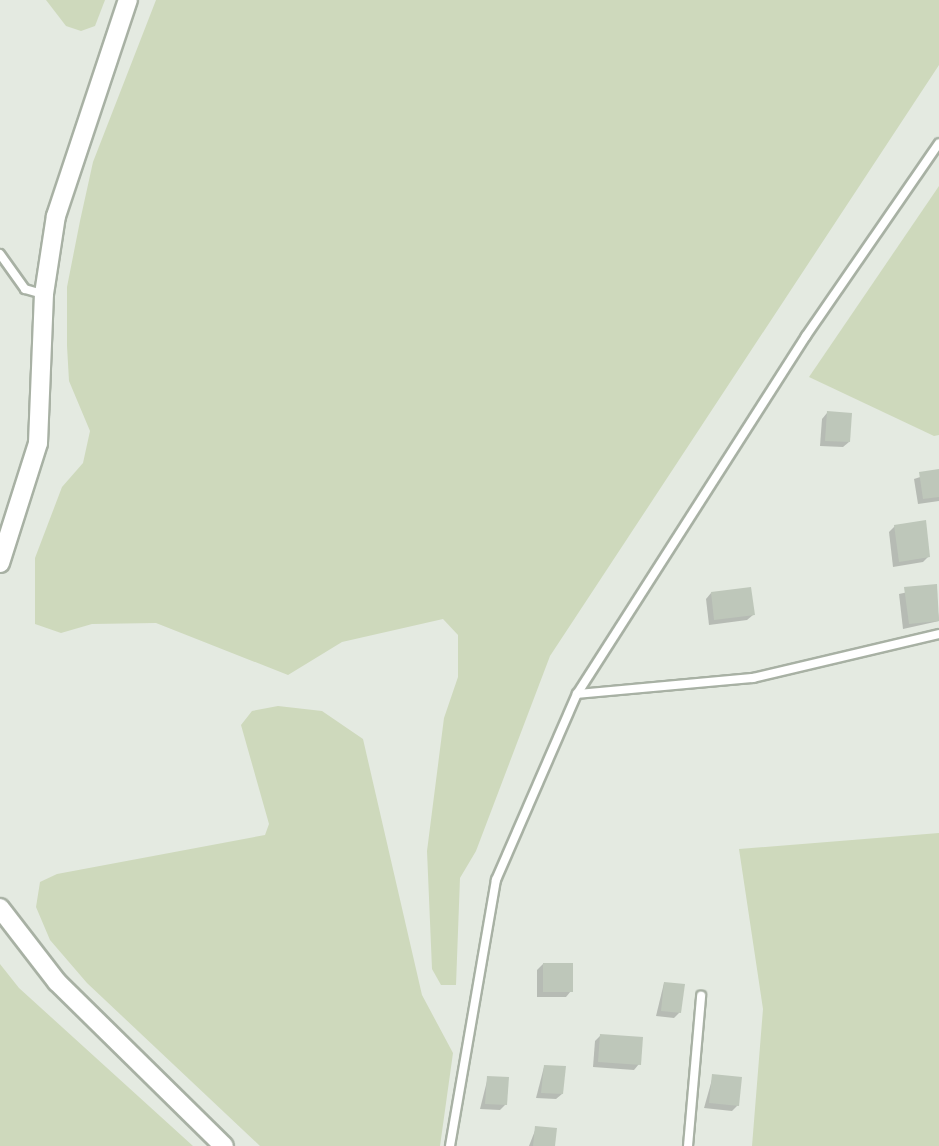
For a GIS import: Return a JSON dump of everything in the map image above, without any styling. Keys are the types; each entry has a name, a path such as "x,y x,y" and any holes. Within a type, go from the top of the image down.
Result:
{"main road":[{"path":"0,563 38,443 44,294 56,216 128,0"},
{"path":"0,908 57,982 224,1146"}],"lane":[{"path":"450,1146 496,880 577,694 806,336 939,143"},
{"path":"0,254 25,289 44,294"},
{"path":"577,694 753,678 939,634"},
{"path":"688,1146 701,996"}],"green space":[{"path":"46,0 105,0 95,26 81,31 66,26"},
{"path":"156,0 939,0 939,65 550,656 476,851 460,878 456,985 441,985 432,969 427,851 444,718 458,677 458,635 443,619 342,642 288,675 156,623 92,624 61,633 35,624 35,558 62,487 83,463 90,431 69,381 67,287 93,162"},
{"path":"939,186 939,435 934,436 809,377"},
{"path":"278,706 322,711 363,739 422,995 453,1053 440,1146 260,1146 87,983 50,940 36,907 40,882 57,874 265,835 269,824 241,725 252,711"},
{"path":"939,833 939,1146 752,1146 763,1009 739,849"},
{"path":"0,964 19,988 193,1146 0,1146"}],"building":[{"path":"827,411 852,413 850,442 825,441"},
{"path":"939,469 939,497 923,499 919,472"},
{"path":"926,520 930,557 899,562 894,525"},
{"path":"937,584 939,621 909,624 904,587"},
{"path":"751,587 755,615 714,620 711,592"},
{"path":"543,963 573,963 573,992 543,992"},
{"path":"664,982 685,984 681,1013 661,1011"},
{"path":"600,1034 643,1037 641,1065 598,1062"},
{"path":"544,1065 566,1066 563,1094 541,1093"},
{"path":"712,1074 742,1077 739,1106 709,1103"},
{"path":"487,1076 509,1077 507,1105 485,1104"},
{"path":"535,1126 557,1128 555,1146 533,1146"}]}
